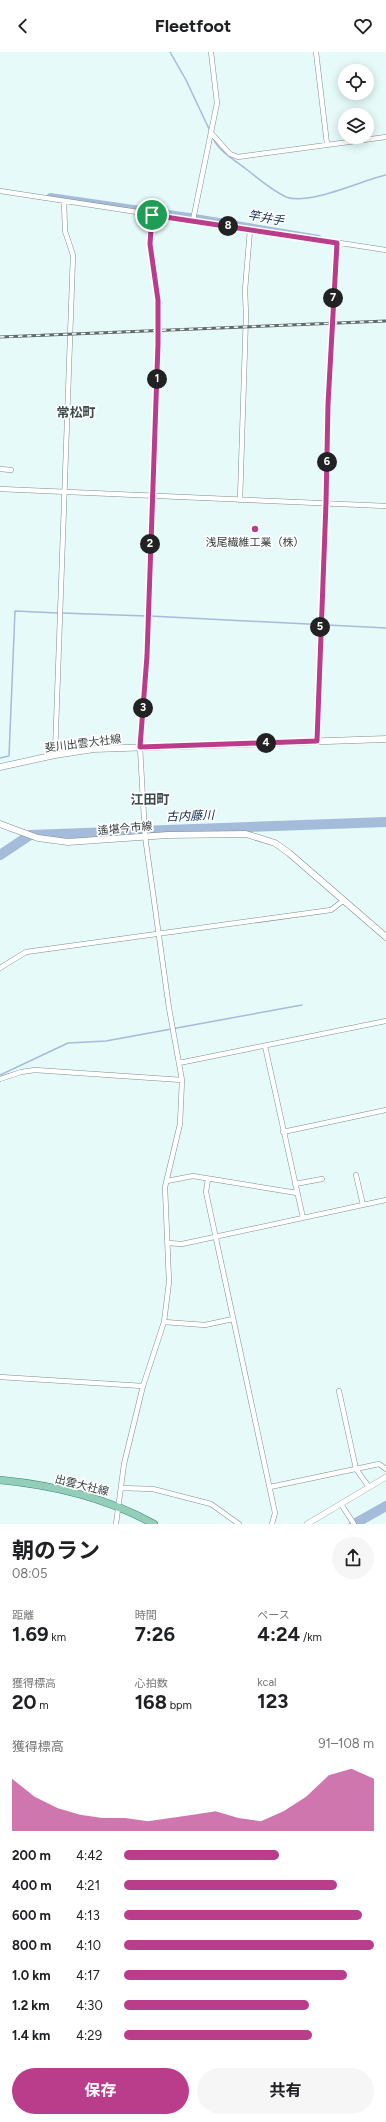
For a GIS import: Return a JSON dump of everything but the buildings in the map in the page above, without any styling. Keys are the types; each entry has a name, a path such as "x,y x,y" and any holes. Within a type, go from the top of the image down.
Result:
{"main road":[{"name":"斐川出雲大社線","path":"0,767 54,755 94,749 386,739"},
{"name":"遙堪今市線","path":"0,824 38,838 68,842 145,836 231,833 262,838 275,843 289,853 386,937"},
{"name":"出雲大社線","path":"0,1480 58,1490 118,1506 154,1524"}],"street":[{"path":"193,220 212,134 217,103 211,52"},
{"path":"316,52 327,144"},
{"path":"212,134 230,154 238,157 386,137"},
{"path":"0,191 386,250"},
{"path":"54,755 73,255 65,231 64,201"},
{"path":"116,1524 124,1464 143,1386 164,1322 169,1282 165,1187 180,1124 182,1080 145,836 140,747 147,656 158,344 158,300 150,244 152,215"},
{"path":"240,500 246,315 245,290 250,230"},
{"path":"317,741 326,503 328,396 337,243"},
{"path":"0,469 11,470"},
{"path":"0,489 386,506"},
{"path":"0,968 26,952 332,910 344,900"},
{"path":"179,1063 386,1020"},
{"path":"264,1046 303,1218"},
{"path":"0,1079 21,1072 35,1070 182,1080"},
{"path":"283,1132 386,1110"},
{"path":"167,1181 193,1176 297,1194"},
{"path":"356,1176 363,1205"},
{"path":"208,1179 206,1192 275,1513 272,1524"},
{"path":"295,1184 322,1179"},
{"path":"168,1243 182,1244 386,1200"},
{"path":"164,1322 205,1325 233,1319"},
{"path":"0,1377 143,1386"},
{"path":"338,1391 356,1469 369,1487"},
{"path":"270,1487 379,1464 386,1469"},
{"path":"307,1524 386,1477"},
{"path":"121,1488 153,1489 211,1504 239,1524"},
{"path":"341,1504 354,1524"}],"waterway":[{"path":"170,52 186,80 210,131"},
{"path":"213,138 219,147 228,155 270,188 286,197 296,199 308,198 336,191 386,175"},
{"name":"竿井手","path":"50,196 189,216 319,238"},
{"path":"0,758 9,756 15,611 58,613"},
{"path":"62,613 146,616"},
{"path":"150,616 386,628"},
{"name":"古内藤川","path":"0,855 30,835 386,822"},
{"path":"0,1075 68,1043 106,1041 302,1005"},
{"path":"354,1524 386,1506"}],"railway":[{"path":"0,337 386,321"}],"place":[{"name":"浅尾繊維工業（株）","path":"255,529"}],"district":[{"name":"常松町","path":"76,412"},
{"name":"江田町","path":"150,799"}],"route":[{"path":"152,215 337,243 331,325 317,741 140,747 147,656 158,344 158,300 150,244 152,215"}]}
